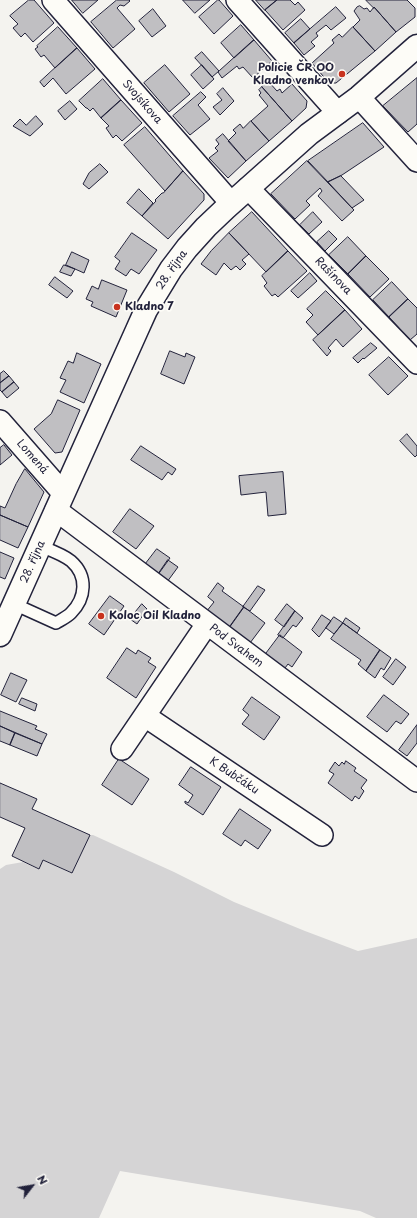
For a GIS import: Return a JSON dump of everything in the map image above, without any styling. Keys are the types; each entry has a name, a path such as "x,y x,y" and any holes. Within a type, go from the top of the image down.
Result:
{"main road":[{"name":"28. října","path":"0,635 137,330 171,269 187,248 231,203 309,134 359,97 417,46"}],"street":[{"name":"Svojsíkova","path":"52,0 231,203"},
{"path":"237,0 338,113"},
{"path":"359,97 417,161"},
{"name":"Rašínova","path":"248,188 417,363"},
{"name":"Lomená","path":"0,421 60,502"},
{"name":"Pod Svahem","path":"60,502 207,624 417,782"},
{"path":"122,749 207,624"},
{"name":"K Bubčáku","path":"145,716 322,835"}],"lane":[{"path":"14,604 56,623 71,614 80,601 84,589 81,572 70,561 40,546"}],"shaded area":[{"path":"89,835 93,835 174,872 234,902 358,951 417,938 417,1218 376,1218 360,1211 120,1171 99,1218 0,1218 0,869 6,865 23,862 38,869 42,860 71,873"}],"building":[{"path":"29,0 34,0 54,23 33,42 25,33 21,37 13,28 18,24 10,16"},
{"path":"72,0 98,0 83,13"},
{"path":"117,0 130,1 124,6 120,5 117,8 135,29 113,48 91,22"},
{"path":"183,0 210,0 195,13"},
{"path":"218,0 233,16 214,34 199,17"},
{"path":"256,0 277,0 265,10"},
{"path":"277,0 290,0 295,5 298,2 305,10 283,30 265,10"},
{"path":"366,0 407,0 415,8 415,17 396,32"},
{"path":"360,6 364,9 367,8 370,12 374,7 396,32 375,51 353,27 360,20 354,11"},
{"path":"336,7 346,18 331,30 326,25 316,33 318,36 311,42 315,46 304,55 294,43"},
{"path":"153,9 166,26 152,37 139,21"},
{"path":"301,19 310,29 294,43 285,33"},
{"path":"241,25 254,40 234,58 221,43"},
{"path":"58,27 77,48 55,68 44,55 41,57 35,49"},
{"path":"353,27 375,51 336,83 329,83 312,63 334,43 332,40 339,34 342,37"},
{"path":"254,40 272,61 253,78 243,67 239,69 237,66 222,78 218,72"},
{"path":"77,48 95,69 66,94 53,78 44,87 40,82"},
{"path":"202,52 219,71 212,77 195,58"},
{"path":"165,65 190,94 169,112 144,83"},
{"path":"202,65 214,79 203,89 191,75"},
{"path":"417,78 417,124 408,132 383,106"},
{"path":"103,79 121,100 101,118 93,108 90,111 79,101"},
{"path":"268,81 277,91 280,89 282,93 292,84 307,101 306,108 292,121 262,87"},
{"path":"262,87 292,121 269,141 251,121 268,106 259,95 261,93 259,90"},
{"path":"223,88 234,101 220,115 213,107 222,100 217,94"},
{"path":"201,92 206,97 198,105 210,119 190,135 173,116"},
{"path":"121,100 142,123 122,141 116,135 113,138 106,128 109,126 101,118"},
{"path":"70,101 77,109 65,120 58,111"},
{"path":"36,116 43,124 30,136 13,126 20,119 26,125"},
{"path":"251,121 269,141 246,161 228,141 236,133 233,130 240,124 243,128"},
{"path":"363,123 384,147 342,175 328,182 308,161"},
{"path":"145,127 183,171 165,191 124,145"},
{"path":"223,134 246,161 228,178 209,158 218,151 215,148 219,144 216,140"},
{"path":"307,161 354,210 342,221 318,196 322,191 320,188 306,201 310,205 295,219 271,194"},
{"path":"100,164 108,172 89,189 83,184 89,173"},
{"path":"183,171 204,194 204,200 168,239 142,216"},
{"path":"341,176 364,200 352,208 328,182"},
{"path":"139,189 153,203 142,216 127,203"},
{"path":"252,212 288,251 266,272 229,233"},
{"path":"313,212 322,222 309,234 300,225"},
{"path":"329,231 337,239 325,251 317,242"},
{"path":"132,233 157,250 139,274 131,269 126,276 115,269 120,261 115,257"},
{"path":"229,233 249,254 242,260 246,264 240,270 236,266 231,270 224,263 216,275 201,264 211,251"},
{"path":"348,237 366,256 348,274 329,255"},
{"path":"288,251 307,271 278,297 275,294 272,296 264,286 267,283 262,276"},
{"path":"72,252 89,260 84,273 66,265"},
{"path":"366,256 389,279 370,297 348,274"},
{"path":"64,265 75,269 71,276 60,272"},
{"path":"310,273 317,281 298,298 291,291"},
{"path":"55,277 73,291 67,298 49,285"},
{"path":"102,280 127,290 116,317 91,306 93,302 86,299 92,286 98,289"},
{"path":"392,282 408,299 389,317 373,300"},
{"path":"326,291 345,310 318,335 306,322 313,315 307,309"},
{"path":"408,299 417,308 417,334 410,340 389,317"},
{"path":"345,310 362,329 343,347 336,339 328,348 331,351 327,356 313,340"},
{"path":"371,343 377,348 358,363 353,358"},
{"path":"170,351 185,357 186,353 195,357 184,384 161,374"},
{"path":"77,353 101,364 84,403 60,392 66,380 60,378 68,361 73,363"},
{"path":"389,357 408,376 388,395 369,375"},
{"path":"4,371 9,376 0,383 0,374"},
{"path":"9,376 14,382 2,392 0,390 0,383"},
{"path":"14,382 19,388 7,398 2,392"},
{"path":"58,400 80,410 62,452 55,453 34,429 51,414"},
{"path":"407,434 417,446 417,455 415,457 400,441"},
{"path":"4,445 12,455 0,465 0,448"},
{"path":"141,446 176,469 172,475 168,472 162,480 131,460"},
{"path":"25,469 44,492 28,527 0,515 0,506 5,508"},
{"path":"283,472 286,514 268,516 266,492 241,495 239,476"},
{"path":"130,509 154,526 136,549 113,532"},
{"path":"0,515 28,527 18,548 0,540"},
{"path":"157,549 170,558 157,576 144,566"},
{"path":"0,552 14,558 5,579 0,577"},
{"path":"168,560 178,567 167,582 157,576"},
{"path":"218,583 224,588 222,591 244,607 229,628 206,612 214,602 208,597"},
{"path":"258,586 265,590 250,611 243,607"},
{"path":"110,596 124,606 104,635 89,624"},
{"path":"142,604 147,609 137,624 130,619"},
{"path":"287,604 295,611 284,627 275,620"},
{"path":"244,607 265,623 250,643 229,628"},
{"path":"295,611 303,618 296,627 293,625 283,638 278,635"},
{"path":"322,615 331,621 319,637 312,630"},
{"path":"334,617 343,623 334,634 326,628"},
{"path":"346,618 360,628 357,633 343,623"},
{"path":"343,623 380,650 366,671 358,664 361,660 331,639"},
{"path":"280,635 302,652 292,667 288,664 285,668 265,655"},
{"path":"127,648 136,654 138,650 151,658 148,662 156,667 136,698 107,678"},
{"path":"380,650 391,658 384,670 381,668 375,678 366,671"},
{"path":"396,659 406,667 393,685 383,677"},
{"path":"11,673 27,680 16,702 1,695"},
{"path":"384,695 409,714 401,724 396,721 387,732 367,717"},
{"path":"252,697 280,717 264,740 242,724 249,715 243,710"},
{"path":"22,698 37,704 35,711 19,704"},
{"path":"0,711 37,726 35,729 47,734 42,744 0,726"},
{"path":"417,725 417,743 407,756 399,750"},
{"path":"0,726 15,733 10,745 0,741"},
{"path":"15,733 42,744 37,756 10,745"},
{"path":"119,759 149,779 132,805 102,785"},
{"path":"346,761 356,768 354,771 367,780 361,788 364,791 359,799 355,796 352,801 328,783 334,774 329,771 335,762 339,766 342,762 344,764"},
{"path":"191,767 221,787 203,815 185,803 185,801 188,803 193,795 179,785"},
{"path":"0,783 37,799 32,809 90,835 72,873 43,860 39,869 12,856 25,828 0,817"},
{"path":"240,809 271,830 258,849 245,840 241,846 223,834"}],"place":[{"name":"Policie ČR OO Kladno venkov","path":"342,74"},
{"name":"Kladno 7","path":"117,307"},
{"name":"Koloc Oil Kladno","path":"101,616"}]}
